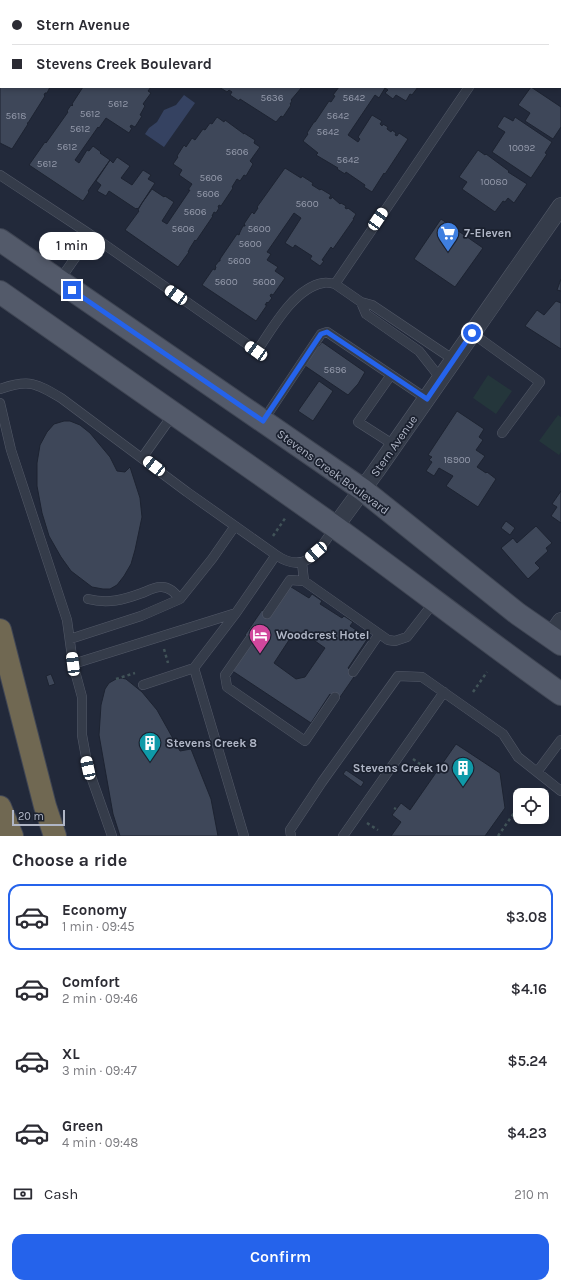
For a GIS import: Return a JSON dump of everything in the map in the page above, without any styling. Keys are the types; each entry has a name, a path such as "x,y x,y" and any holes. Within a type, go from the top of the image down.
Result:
{"highway":[{"path":"0,630 45,806 55,836"},
{"path":"0,807 12,836"}],"main road":[{"name":"Stevens Creek Boulevard","path":"0,240 363,490 518,614 557,634"},
{"path":"0,292 335,527 561,694"}],"street":[{"name":"Stern Avenue","path":"335,527 363,490 561,206"}],"lane":[{"path":"335,284 467,88"},
{"path":"0,175 91,235 256,351 294,300 313,286 323,283 335,284 361,302 372,305 454,360"},
{"path":"59,281 91,235"},
{"path":"361,302 366,314 419,351 441,379"},
{"path":"263,421 321,334 327,332 427,399"},
{"path":"472,333 540,382 502,433"},
{"path":"391,375 358,422 394,445"},
{"path":"0,389 17,383 40,385 61,398 235,526 288,562 302,563 320,548 335,527"},
{"path":"0,403 11,450 68,620 73,664 82,697 82,735 88,768 112,836"},
{"path":"142,458 174,413"},
{"path":"70,639 141,616 180,599 212,559 235,526"},
{"path":"143,685 194,668 236,613 276,555"},
{"path":"302,563 304,581"},
{"path":"267,614 290,580 304,581 388,640 396,641 407,637 435,601"},
{"path":"88,599 100,602 112,602 136,596 160,586 172,590 180,599"},
{"path":"73,664 236,613"},
{"path":"353,672 379,634"},
{"path":"250,639 225,675 227,687 305,741 334,698"},
{"path":"194,668 244,836"},
{"path":"291,836 290,830 322,782 398,676 422,677 444,692 503,734 518,757 561,791"},
{"path":"343,836 444,692"},
{"path":"537,772 561,740"}],"path":[{"path":"271,538 286,517"},
{"path":"161,666 168,664 163,646"},
{"path":"116,679 138,672"},
{"path":"473,692 487,672"},
{"path":"498,836 513,814"}],"shaded area":[{"path":"488,375 512,391 496,414 473,398"},
{"path":"558,415 561,417 561,452 559,455 539,441"}],"water":[{"path":"184,95 195,103 164,147 145,134 149,128 157,122 164,110 176,105"}],"building":[{"path":"0,88 50,88 47,93 45,93 45,96 12,149 0,143"},
{"path":"82,88 150,88 148,91 151,93 143,104 145,106 140,115 142,116 135,127 131,125 130,127 132,128 129,133 106,118 75,160 79,163 87,150 89,151 93,146 110,160 88,191 89,192 83,201 29,165 68,112 67,111 71,105 73,105 72,104"},
{"path":"221,88 301,88 291,100 291,105 283,117 281,116 276,122 240,99 239,101 230,95 232,92 229,90 227,92"},
{"path":"338,88 385,88 379,98 375,95 348,135 358,142 360,139 358,137 372,115 382,121 380,124 382,126 383,124 388,127 387,129 391,132 392,130 396,133 395,135 397,136 399,133 408,139 372,192 364,187 365,185 346,172 345,174 316,155 318,153 303,141 314,122 329,101 331,102 335,96 333,95"},
{"path":"385,88 417,88 412,95 410,94 406,101 396,95 393,99 385,93 388,90"},
{"path":"530,88 532,88 561,107 561,127 553,139 525,121 530,113 518,105"},
{"path":"504,116 513,121 515,117 552,142 545,153 547,154 531,178 492,152 505,132 497,127"},
{"path":"217,117 224,122 225,120 255,140 254,143 260,147 250,161 253,164 246,176 244,175 240,181 237,179 221,206 219,205 216,213 214,212 213,216 196,241 195,240 189,252 178,267 125,230 139,211 138,210 142,203 152,189 174,202 162,221 167,224 190,190 188,190 192,184 179,175 182,170 173,164 184,145 186,147 192,138 195,140 203,129 205,130 210,123 212,124"},
{"path":"478,150 485,155 486,154 509,171 508,172 527,184 514,203 508,198 505,202 503,201 495,212 462,189 467,182 459,177"},
{"path":"117,157 130,166 121,178 132,185 143,170 151,175 148,179 155,183 138,209 109,191 106,196 97,191 101,185 96,181 110,160 113,163"},
{"path":"285,168 301,178 302,176 313,183 312,185 331,195 329,198 331,199 332,197 340,204 341,203 346,206 345,208 348,208 356,214 333,249 331,247 322,260 324,261 320,266 310,259 312,256 295,245 293,248 285,243 301,218 294,213 267,252 271,254 267,260 278,267 275,271 285,278 273,295 271,294 270,296 272,298 268,303 267,302 265,305 267,305 256,321 202,285 213,269 215,270 215,266 220,261 237,234 239,235 252,212 254,214 258,208 257,207"},
{"name":"7-Eleven","path":"441,219 483,248 455,287 414,259"},
{"path":"561,279 561,291 557,290"},
{"path":"556,301 561,303 561,349 525,326 537,310 544,315"},
{"path":"322,342 365,372 358,384 348,395 305,366"},
{"path":"319,381 333,391 313,421 298,411"},
{"path":"457,411 484,429 479,437 483,440 476,450 485,456 477,467 496,479 478,507 446,486 453,476 439,468 434,476 426,471 432,462 429,460 432,457 428,455"},
{"path":"70,421 80,425 90,433 110,457 117,471 125,472 130,467 140,498 142,517 131,564 117,585 110,589 92,587 71,571 49,536 42,513 37,486 37,463 40,445 47,432 54,424"},
{"path":"561,491 561,523 551,516 557,507 552,504"},
{"path":"506,521 515,528 510,535 501,528"},
{"path":"536,526 552,543 546,548 548,551 535,563 540,568 528,579 501,548 513,538 517,543"},
{"name":"Woodcrest Hotel","path":"288,585 309,598 312,594 322,601 320,604 342,618 344,616 353,622 350,626 368,638 348,668 356,674 338,700 330,694 311,723 231,670 250,639 245,635 262,610 268,615","holes":["293,634 297,637 305,634 325,648 305,677 296,679 274,663"]},
{"path":"51,674 55,684 49,686 46,676"},
{"name":"Stevens Creek 8","path":"121,678 126,679 142,692 157,710 180,751 191,749 211,799 218,836 120,836 113,814 99,735 101,705 105,689 109,683"},
{"name":"Stevens Creek 10","path":"456,744 500,773 505,808 485,836 391,836 401,822 392,815 401,803 410,810"},
{"path":"346,770 364,782 361,787 343,774"}],"place":[{"name":"7-Eleven","path":"448,252"},
{"name":"Woodcrest Hotel","path":"260,654"},
{"name":"Stevens Creek 8","path":"150,762"},
{"name":"Stevens Creek 10","path":"463,788"}],"route":[{"path":"72,290 263,421 321,334 327,332 427,399 472,333"}]}
